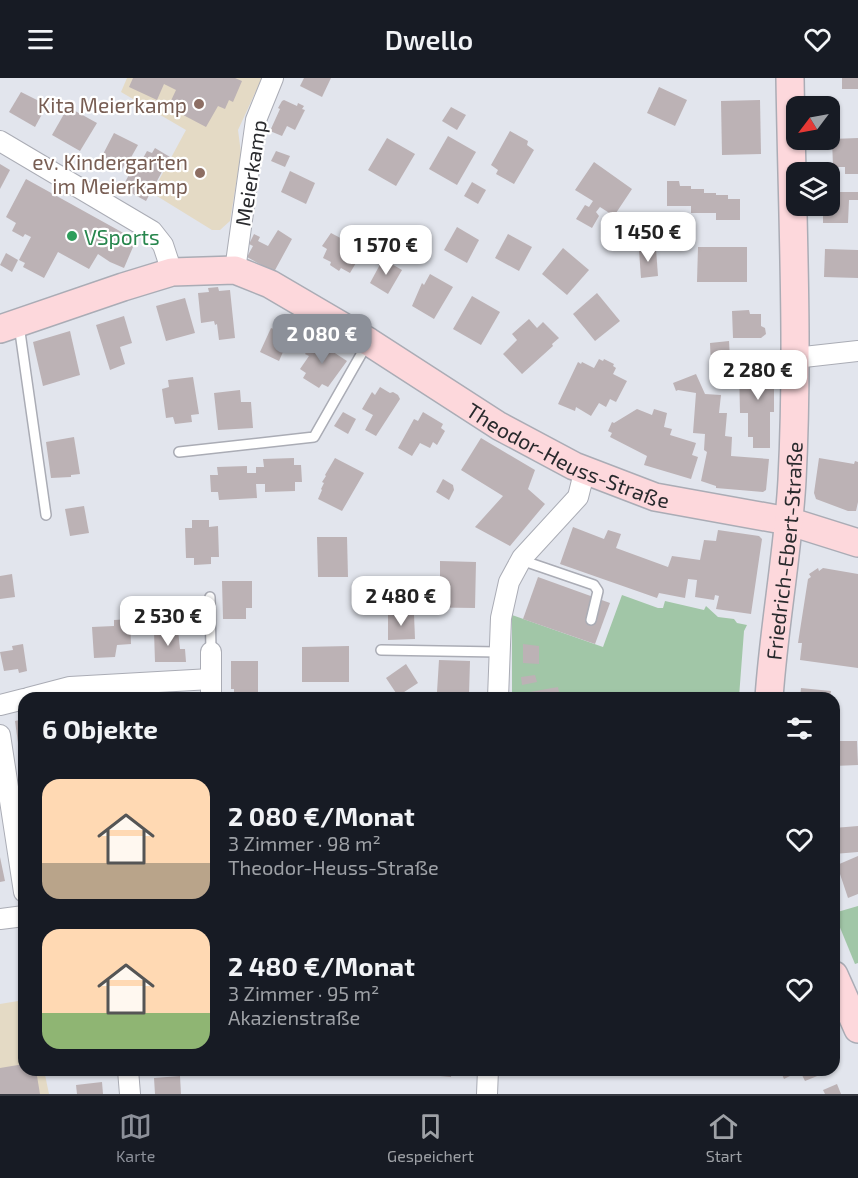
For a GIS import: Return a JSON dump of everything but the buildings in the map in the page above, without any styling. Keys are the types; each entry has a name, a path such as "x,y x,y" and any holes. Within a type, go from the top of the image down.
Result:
{"main road":[{"name":"Friedrich-Ebert-Straße","path":"770,692 792,472 795,358 790,78"},
{"name":"Theodor-Heuss-Straße","path":"10,326 172,272 235,270 270,284 369,342 499,426 574,466 655,497 788,521 858,543"},
{"path":"840,988 858,1029"}],"street":[{"name":"Meierkamp","path":"235,270 256,120 273,78"},
{"path":"0,141 152,231 163,245 172,272"},
{"path":"795,358 858,351"},
{"path":"498,692 501,618 509,582 521,560 578,497 585,469"},
{"path":"50,692 70,687 211,688 211,652"},
{"path":"0,705 18,700"},
{"path":"0,735 18,853"},
{"path":"0,919 18,917"},
{"path":"128,1076 130,1094"},
{"path":"487,1094 488,1076"}],"lane":[{"path":"10,326 46,515"},
{"path":"179,452 314,437 369,342"},
{"path":"521,560 594,585 598,591 591,620"},
{"path":"210,597 211,652"},
{"path":"381,650 498,652"}],"shaded area":[{"name":"ev. Kindergarten im Meierkamp","path":"127,78 262,78 238,130 241,153 230,221 220,230 212,230 152,193 186,130 121,92"},
{"path":"18,1001 18,1076 45,1076 49,1094 0,1094 0,1004"}],"green space":[{"path":"622,595 658,608 663,608 665,601 704,610 706,606 718,617 734,619 737,623 747,625 744,631 739,692 512,692 512,615 603,647"},
{"path":"858,906 858,963 855,964 840,928 840,911"}],"place":[{"name":"Kita Meierkamp","path":"199,104"},
{"name":"ev. Kindergarten im Meierkamp","path":"200,173"},
{"name":"VSports","path":"72,236"}]}
